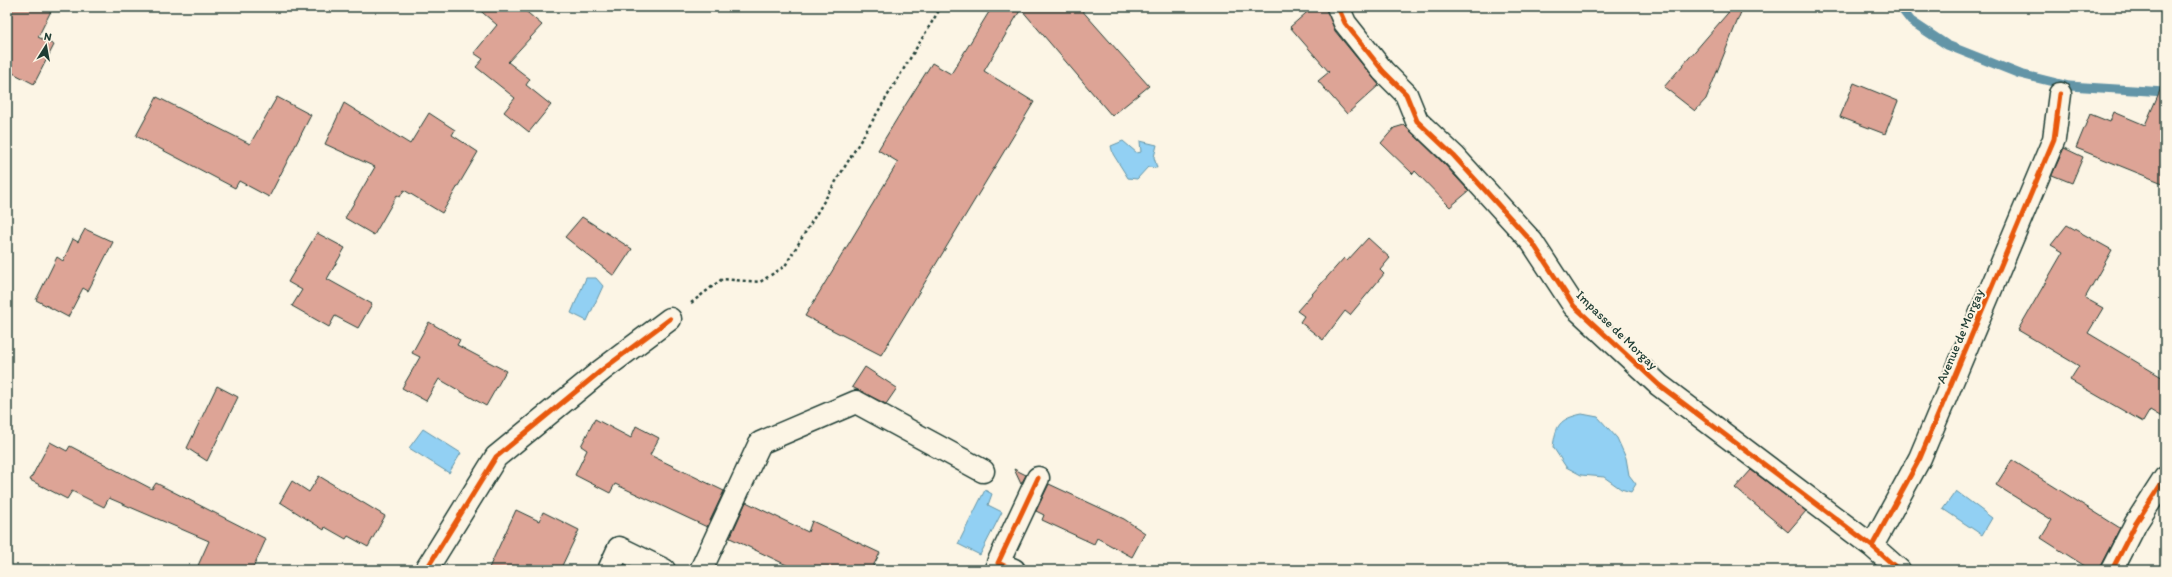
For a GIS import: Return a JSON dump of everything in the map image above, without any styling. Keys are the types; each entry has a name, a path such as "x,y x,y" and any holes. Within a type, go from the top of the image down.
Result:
{"street":[{"name":"Impasse de Morgay","path":"1338,7 1345,23 1383,71 1406,94 1417,121 1454,156 1532,242 1574,306 1659,386 1872,546"},
{"name":"Avenue de Morgay","path":"1872,546 1920,458 2051,146 2057,126 2060,94"},
{"path":"426,570 496,457 602,370 670,320"},
{"path":"701,570 760,443 856,402 983,471"},
{"path":"1014,570 998,563 1038,478"},
{"path":"2112,570 2136,523 2165,478"},
{"path":"1872,546 1899,570"},
{"path":"609,570 619,548 664,570"}],"path":[{"path":"670,320 722,279 760,282 785,266 941,7"}],"water":[{"path":"1123,141 1137,153 1141,152 1140,141 1157,145 1154,157 1157,168 1148,167 1137,179 1128,178 1113,154 1111,146"},
{"path":"586,278 596,278 603,286 587,321 571,313"},
{"path":"1582,414 1598,417 1617,438 1626,458 1629,475 1636,484 1631,492 1621,489 1604,477 1581,475 1566,467 1553,447 1557,428 1560,424 1568,418"},
{"path":"423,429 461,453 449,473 409,448"},
{"path":"985,490 992,494 988,505 1002,512 980,555 958,544"},
{"path":"1956,491 1992,518 1982,535 1943,509"}],"building":[{"path":"7,7 53,7 38,37 54,45 34,84 7,70"},
{"path":"476,7 521,7 542,25 508,62 530,79 526,85 551,105 529,132 504,112 515,98 476,67 483,59 474,53 497,25"},
{"path":"992,7 1079,7 1149,86 1112,116 1021,9 984,71 1034,102 881,355 805,316 898,162 878,150 932,63 951,74"},
{"path":"1313,7 1326,7 1335,31 1379,85 1347,114 1318,81 1329,72 1290,27"},
{"path":"1733,7 1743,7 1706,99 1695,111 1664,87"},
{"path":"2165,79 2165,184 2076,148 2090,114 2110,122 2114,112 2145,125"},
{"path":"1854,83 1898,101 1885,134 1840,117"},
{"path":"157,97 250,144 277,97 311,115 269,197 239,181 235,188 136,136"},
{"path":"344,103 410,144 429,113 455,130 452,135 478,152 442,213 404,190 400,197 397,195 374,235 345,218 375,167 325,144"},
{"path":"1404,125 1469,191 1450,207 1415,171 1413,174 1381,143 1394,128"},
{"path":"2064,148 2083,157 2072,183 2052,175"},
{"path":"582,217 632,249 614,276 565,237"},
{"path":"2067,225 2112,250 2085,298 2103,308 2088,333 2165,379 2165,419 2150,410 2143,422 2070,380 2079,366 2018,330 2063,252 2051,245"},
{"path":"85,229 113,242 88,291 83,288 68,317 36,300 57,257 63,261 73,239 78,242"},
{"path":"317,233 345,248 327,279 372,304 358,328 335,316 329,327 292,306 302,290 288,282"},
{"path":"1368,238 1390,258 1380,270 1384,274 1350,315 1345,311 1323,340 1300,322 1304,316 1297,311 1344,258 1347,261"},
{"path":"429,322 460,340 457,345 506,371 486,406 439,379 426,401 402,388 420,357 412,353"},
{"path":"865,367 897,388 886,404 852,387"},
{"path":"217,386 238,397 207,461 187,448"},
{"path":"595,419 631,438 636,426 659,438 650,455 724,491 707,527 615,484 610,493 575,475 587,450 581,446"},
{"path":"50,442 67,451 70,446 152,489 156,483 266,539 252,570 196,570 209,541 109,498 104,507 72,491 67,499 30,480"},
{"path":"2012,460 2120,528 2098,570 2091,570 2041,538 2052,520 1996,485"},
{"path":"1014,469 1026,475 1021,484"},
{"path":"1751,470 1806,511 1788,532 1735,488"},
{"path":"319,476 385,516 368,547 348,536 346,539 325,527 324,530 280,502 292,481 309,492"},
{"path":"1049,484 1124,519 1145,533 1132,557 1097,538 1094,544 1042,520 1044,515 1036,511"},
{"path":"746,502 808,532 812,521 880,553 871,570 797,570 730,538"},
{"path":"516,510 539,521 543,512 579,530 560,570 488,570"}],"waterway":[{"path":"1900,7 1911,21 1947,45 2020,74 2069,86 2165,92"}],"cycle path":[{"path":"1338,7 1345,23 1383,71 1406,94 1417,121 1454,156 1532,242 1574,306 1659,385 1872,546"},
{"path":"1899,570 1872,546 1920,458 2054,139 2060,94"},
{"path":"426,570 496,457 602,370 670,319"},
{"path":"1014,570 998,563 1038,478"},
{"path":"2112,570 2136,523 2165,478"}]}
